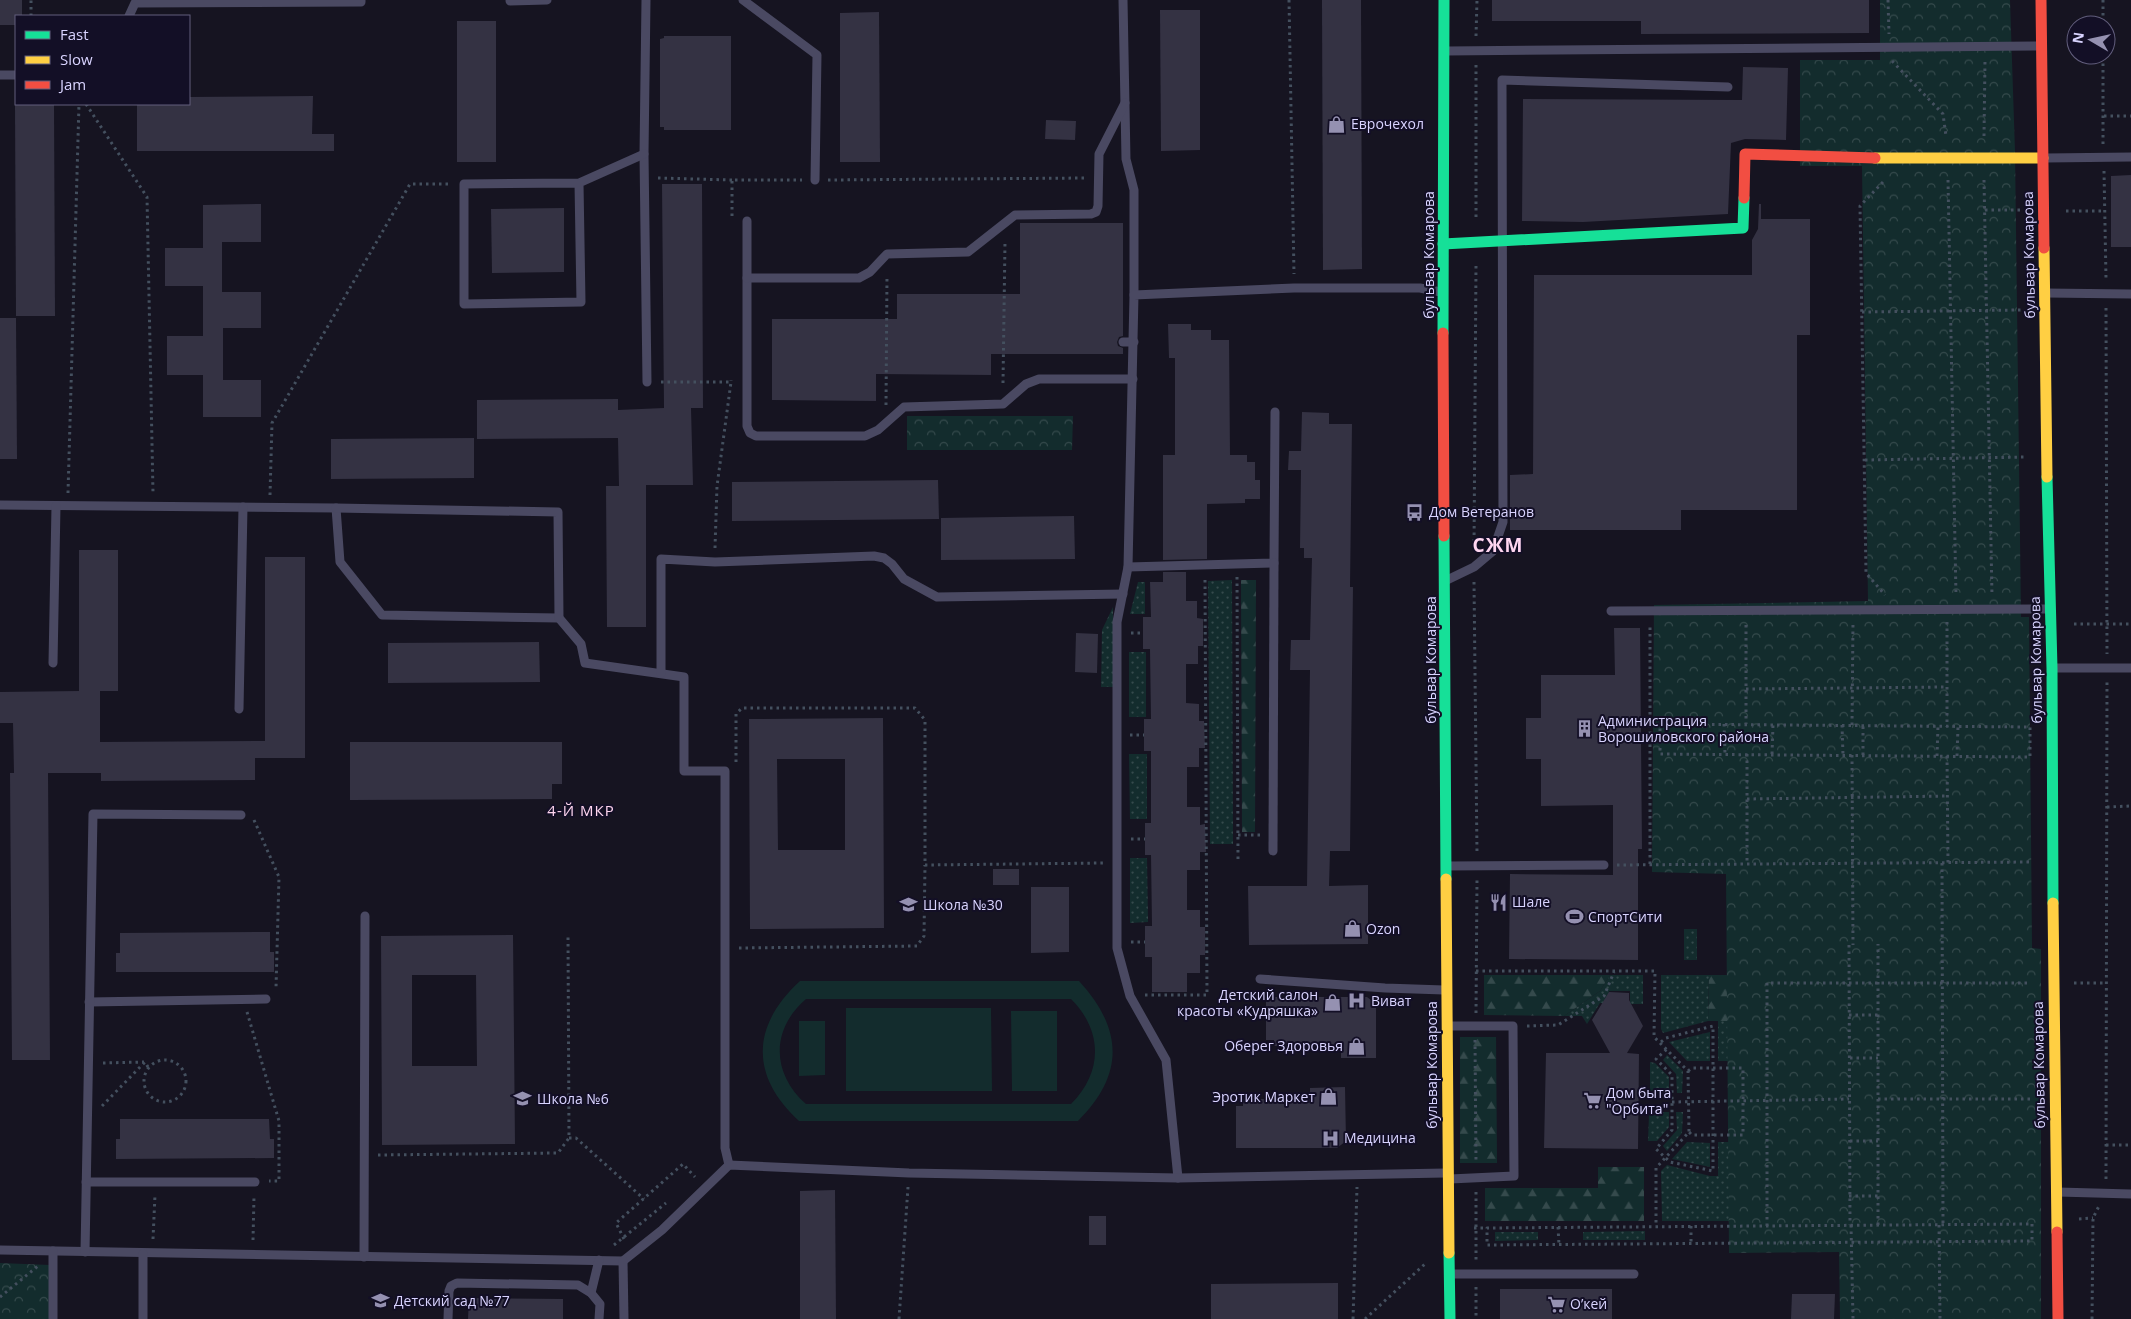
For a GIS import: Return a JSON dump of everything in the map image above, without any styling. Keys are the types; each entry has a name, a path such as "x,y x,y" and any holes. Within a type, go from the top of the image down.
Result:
{"street":[{"name":"бульвар Комарова","path":"1444,0 1443,244 1450,1319"},
{"name":"бульвар Комарова","path":"2041,0 2046,456 2052,668 2054,1099 2058,1192 2058,1319"},
{"path":"1443,244 1743,228 1745,154 1897,159 2043,158"}],"lane":[{"path":"129,15 135,3 361,2 361,0"},
{"path":"510,1 547,0"},
{"path":"646,0 644,178 647,382"},
{"path":"743,0 817,55 815,180"},
{"path":"1123,0 1126,158 1134,190 1134,342 1128,566 1117,627 1117,948 1130,996 1166,1060 1178,1178"},
{"path":"1444,51 2041,46"},
{"path":"0,76 15,75"},
{"path":"1446,581 1474,567 1493,551 1503,522 1502,80 1728,87"},
{"path":"747,278 859,278 870,272 887,254 968,252 1015,215 1091,214 1096,212 1098,206 1099,154 1125,103"},
{"path":"579,183 582,302 464,304 464,184 579,183 644,154"},
{"path":"2043,158 2131,157"},
{"path":"747,221 747,426 750,433 756,436 865,436 872,434 898,411 912,405 1003,404 1026,384 1039,379 1133,378"},
{"path":"1134,295 1294,288 1420,288 1444,293"},
{"path":"2044,293 2131,294"},
{"path":"1123,342 1134,342"},
{"path":"1273,851 1275,412"},
{"path":"0,505 558,512 559,618 581,644 585,663 684,677 684,771 725,771 725,1148 729,1165"},
{"path":"53,663 56,506"},
{"path":"239,709 243,507"},
{"path":"336,508 340,562 382,615 559,618"},
{"path":"660,673 661,559 715,562 874,556 884,558 892,564 904,579 937,597 1123,594"},
{"path":"1128,566 1274,563"},
{"path":"1611,612 2049,608"},
{"path":"2052,668 2131,668"},
{"path":"85,1252 93,814 241,815"},
{"path":"1447,866 1604,865"},
{"path":"364,1257 365,916"},
{"path":"1260,979 1385,988 1447,990"},
{"path":"89,1002 266,999"},
{"path":"0,1250 143,1254 623,1260 662,1230 729,1165 909,1173 1178,1178 1448,1176 1476,1178 1514,1176 1513,1026 1447,1026"},
{"path":"86,1182 255,1182"},
{"path":"2058,1192 2131,1194"},
{"path":"53,1251 53,1319"},
{"path":"143,1254 143,1319"},
{"path":"591,1293 599,1260"},
{"path":"623,1260 624,1319"},
{"path":"1450,1274 1634,1274"},
{"path":"448,1319 449,1291 451,1286 456,1283 578,1285 591,1293 600,1304 599,1319"}],"path":[{"path":"31,0 31,15"},
{"path":"1289,0 1294,288"},
{"path":"1476,1228 1475,1026 1477,866 1474,567 1477,0"},
{"path":"1888,0 1888,57 1943,114 1948,159 1954,458 1952,609 1947,687 1947,726"},
{"path":"2103,0 2103,15"},
{"path":"1985,47 1984,158 1993,609"},
{"path":"2092,1319 2093,1218 2106,1194 2107,624 2104,65"},
{"path":"68,506 79,105"},
{"path":"87,105 148,196 153,506"},
{"path":"2104,116 2131,116"},
{"path":"1894,610 1894,604 1866,573 1860,206 1897,167 1897,159"},
{"path":"644,178 732,180"},
{"path":"815,180 1098,178"},
{"path":"270,507 272,423 410,184 464,184"},
{"path":"1003,404 1005,222"},
{"path":"886,423 887,254"},
{"path":"1862,312 2044,309"},
{"path":"715,562 717,486 731,382"},
{"path":"1864,460 2046,456"},
{"path":"1130,996 1207,995 1205,574"},
{"path":"1237,574 1238,859"},
{"path":"1852,725 1853,610"},
{"path":"1650,611 1650,864"},
{"path":"1746,611 1746,724"},
{"path":"2050,625 2131,624"},
{"path":"1746,689 1947,687"},
{"path":"725,771 736,771 736,714 742,708 915,708 925,720 924,936 917,946 725,948"},
{"path":"1660,724 1938,726 2030,727 2030,757 1660,754 1660,724"},
{"path":"1724,724 1725,754"},
{"path":"1772,754 1773,725"},
{"path":"1842,725 1843,755"},
{"path":"1863,726 1863,756"},
{"path":"1937,756 1938,726"},
{"path":"1957,756 1958,726"},
{"path":"1641,740 1660,739"},
{"path":"1747,754 1747,864"},
{"path":"1852,755 1849,1196 1852,1242 1853,1319"},
{"path":"1947,756 1948,863"},
{"path":"1747,799 1948,796"},
{"path":"2107,807 2131,806"},
{"path":"241,815 252,815 279,877 275,998 266,999"},
{"path":"1238,835 1273,835"},
{"path":"1604,865 2054,862"},
{"path":"925,865 1117,863"},
{"path":"1940,1319 1943,1099 1942,863"},
{"path":"365,1155 558,1153 569,1138 568,934"},
{"path":"1878,944 1878,1225"},
{"path":"1476,971 1655,971 1654,1037 1688,1071 1689,1101 1689,1132 1656,1168 1656,1226"},
{"path":"1513,1026 1558,1025 1604,996 1614,972"},
{"path":"1767,1226 1767,983 2106,983"},
{"path":"243,1242 253,1242 255,1182 280,1181 279,1121 244,1000"},
{"path":"1849,1015 1878,1015"},
{"path":"1660,1042 1666,1038 1713,1026 1713,1171 1670,1162 1656,1149 1672,1130 1672,1075 1656,1059 1667,1049"},
{"path":"1850,1058 1878,1058"},
{"path":"168,1059 178,1064 185,1073 186,1084 182,1094 173,1101 162,1102 151,1098 145,1088 144,1077 148,1067 157,1060 168,1059"},
{"path":"88,1064 144,1062"},
{"path":"144,1062 148,1067"},
{"path":"88,1120 144,1062"},
{"path":"1688,1071 1692,1068 1743,1068 1743,1135 1692,1135 1689,1132"},
{"path":"1672,1102 1849,1099"},
{"path":"1878,1099 2054,1099"},
{"path":"569,1138 576,1138 644,1199"},
{"path":"1850,1141 1878,1141"},
{"path":"2106,1146 2131,1145"},
{"path":"624,1238 616,1223 683,1164 695,1177"},
{"path":"688,1184 701,1172"},
{"path":"899,1319 909,1173"},
{"path":"1353,1319 1357,1176"},
{"path":"148,1240 153,1240 155,1182"},
{"path":"610,1247 624,1238 673,1196"},
{"path":"1849,1196 1878,1196"},
{"path":"2032,1224 2032,1241 1487,1245 1487,1228 1878,1225 2032,1224"},
{"path":"1691,1226 1691,1244"},
{"path":"1558,1227 1558,1245"},
{"path":"1365,1319 1429,1261"},
{"path":"0,1297 40,1264 53,1264"}],"green space":[{"path":"1880,0 2010,0 2015,152 2021,617 2029,617 2032,948 2041,949 2041,1319 1840,1319 1839,1252 1729,1253 1726,874 1652,872 1654,605 1868,601 1862,166 1800,166 1800,60 1880,60"},
{"path":"907,416 1073,416 1072,450 907,450"},
{"path":"1232,580 1233,844 1210,844 1208,581"},
{"path":"1241,580 1256,580 1255,832 1242,832"},
{"path":"1138,582 1145,582 1145,614 1130,614"},
{"path":"1113,607 1113,687 1101,687 1102,630"},
{"path":"1129,652 1146,652 1146,717 1129,717"},
{"path":"1129,754 1147,754 1147,819 1130,819"},
{"path":"1130,858 1147,858 1148,922 1130,923"},
{"path":"1684,929 1697,929 1697,960 1684,960"},
{"path":"1484,975 1610,975 1600,991 1564,1016 1484,1015"},
{"path":"1610,975 1643,975 1643,1004 1630,1004 1630,991 1609,991 1609,1004 1600,1003 1587,1024 1582,1016 1564,1016 1600,991"},
{"path":"1661,975 1709,975 1708,1021 1663,1033 1661,1029"},
{"path":"1709,975 1737,975 1736,1021 1708,1021"},
{"path":"800,981 1079,981 1094,999 1104,1017 1113,1051 1111,1069 1104,1086 1078,1121 799,1121 783,1104 772,1086 765,1069 763,1051 765,1033 772,1016 784,998","holes":["806,999 1071,999 1082,1011 1089,1024 1094,1038 1095,1052 1094,1065 1089,1079 1082,1092 1071,1104 806,1104 786,1079 781,1065 781,1037 786,1024"]},
{"path":"846,1008 991,1008 992,1091 846,1091"},
{"path":"1011,1011 1057,1011 1057,1091 1012,1091"},
{"path":"799,1021 825,1021 825,1075 799,1076"},
{"path":"1718,1021 1736,1021 1736,1061 1718,1061"},
{"path":"1710,1032 1710,1061 1687,1061 1669,1042"},
{"path":"1460,1037 1496,1037 1497,1163 1460,1163"},
{"path":"1667,1055 1683,1071 1682,1093 1677,1093 1676,1074 1663,1060"},
{"path":"1650,1062 1655,1063 1669,1077 1669,1093 1657,1093 1656,1090 1650,1091"},
{"path":"1657,1112 1669,1112 1669,1127 1657,1141 1648,1141 1649,1115 1656,1115"},
{"path":"1676,1112 1683,1112 1682,1133 1667,1151 1663,1146 1677,1130"},
{"path":"1687,1142 1710,1143 1710,1167 1672,1159"},
{"path":"1718,1142 1736,1142 1736,1221 1662,1221 1661,1171 1667,1165 1710,1176 1718,1176"},
{"path":"1598,1167 1644,1167 1644,1221 1485,1221 1485,1188 1598,1188"},
{"path":"1645,1231 1645,1240 1583,1240 1583,1232"},
{"path":"1495,1232 1538,1232 1538,1240 1495,1241"},
{"path":"0,1263 50,1265 50,1319 0,1319"}],"building":[{"path":"0,0 22,0 22,15 15,15 15,25 0,25"},
{"path":"1322,0 1361,0 1362,269 1323,270"},
{"path":"1492,0 1869,0 1869,33 1641,34 1641,21 1492,21"},
{"path":"1160,10 1200,10 1200,150 1161,151"},
{"path":"879,12 880,162 840,162 840,13"},
{"path":"457,21 496,21 496,162 457,162"},
{"path":"664,36 731,36 731,130 664,130 664,127 660,127 660,39 664,38"},
{"path":"1743,67 1788,68 1786,140 1745,139 1731,143 1728,214 1583,222 1522,221 1523,99 1742,100"},
{"path":"313,96 312,134 334,134 334,151 137,151 137,105 190,105 190,97"},
{"path":"15,105 54,105 55,316 16,316"},
{"path":"1046,120 1076,121 1075,140 1045,139"},
{"path":"2131,175 2131,247 2111,247 2111,176"},
{"path":"662,184 702,184 703,408 691,408 693,485 646,485 646,627 607,627 606,486 619,486 618,438 477,439 477,400 618,399 618,410 664,408"},
{"path":"261,204 261,242 222,242 222,292 261,292 261,328 223,328 223,380 261,380 261,417 203,417 203,375 167,375 167,336 203,336 203,286 165,286 165,248 203,248 203,205"},
{"path":"1759,204 1761,204 1761,219 1810,219 1810,335 1797,335 1797,510 1681,510 1681,530 1510,530 1510,475 1533,474 1534,275 1752,275 1752,240 1758,229"},
{"path":"564,208 564,272 492,273 491,209"},
{"path":"1020,223 1123,223 1123,336 1119,337 1117,342 1118,346 1123,348 1123,354 991,354 991,375 876,374 876,401 772,400 772,319 897,319 897,294 1020,294"},
{"path":"0,318 16,318 17,459 0,459"},
{"path":"1168,324 1191,324 1191,330 1211,330 1211,340 1229,340 1230,455 1247,455 1247,462 1255,462 1255,480 1260,480 1260,499 1245,499 1245,503 1207,504 1207,559 1163,560 1163,455 1175,455 1175,358 1169,358"},
{"path":"1302,412 1329,413 1329,424 1352,424 1350,587 1353,587 1350,851 1330,851 1329,886 1368,885 1368,944 1249,945 1248,886 1307,886 1310,670 1290,670 1291,640 1310,640 1312,558 1304,558 1304,548 1300,548 1301,470 1288,470 1289,451 1301,451"},
{"path":"474,438 474,478 331,479 331,439"},
{"path":"938,480 939,519 732,521 732,482"},
{"path":"1074,516 1075,559 941,560 941,518"},
{"path":"79,550 118,550 118,691 100,691 100,742 265,741 265,557 305,557 305,758 255,758 255,780 101,781 101,773 48,773 50,1060 12,1060 10,773 14,773 13,723 0,723 0,692 79,691"},
{"path":"1163,572 1186,572 1186,601 1197,601 1197,618 1203,619 1203,646 1198,646 1198,664 1186,664 1186,703 1199,704 1199,721 1204,721 1205,748 1199,748 1199,767 1187,767 1187,807 1200,807 1200,825 1205,824 1206,852 1200,852 1200,870 1187,870 1187,910 1200,910 1200,927 1205,927 1205,955 1200,955 1200,973 1187,973 1187,992 1152,992 1152,957 1145,957 1145,926 1152,926 1151,855 1145,855 1145,823 1151,823 1151,751 1144,751 1144,719 1151,719 1150,649 1143,649 1143,617 1151,617 1150,582 1163,582"},
{"path":"1614,628 1640,628 1642,849 1638,849 1638,960 1509,959 1510,874 1613,875 1613,805 1541,806 1541,759 1526,759 1526,718 1541,718 1541,675 1615,675"},
{"path":"1076,633 1098,634 1097,673 1075,672"},
{"path":"539,642 540,682 388,683 388,643"},
{"path":"883,718 884,928 750,929 749,719","holes":["777,759 845,759 845,850 778,850"]},
{"path":"350,742 562,742 562,784 552,784 552,799 350,800"},
{"path":"993,869 1019,869 1019,885 993,885"},
{"path":"1031,887 1069,887 1069,952 1031,953"},
{"path":"270,932 270,952 274,952 274,972 116,972 116,953 120,953 120,933"},
{"path":"513,935 515,1144 382,1145 381,936","holes":["412,975 476,975 477,1066 412,1066"]},
{"name":"Дом быта \"Орбита\"","path":"1609,992 1629,993 1629,1000 1643,1026 1627,1053 1639,1054 1638,1149 1544,1148 1546,1053 1610,1053 1592,1020"},
{"path":"1266,997 1367,997 1376,1004 1376,1058 1341,1058 1341,1047 1274,1046 1274,1040 1266,1040"},
{"path":"1345,1087 1346,1141 1337,1148 1236,1148 1236,1106 1243,1106 1243,1099 1310,1099 1310,1088"},
{"path":"120,1119 269,1119 270,1139 274,1139 274,1158 116,1159 116,1139 120,1139"},
{"path":"835,1190 836,1319 800,1319 800,1191"},
{"path":"1089,1216 1106,1216 1106,1245 1089,1245"},
{"path":"1338,1283 1338,1319 1211,1319 1211,1284"},
{"name":"О’кей","path":"1500,1289 1612,1289 1612,1319 1500,1319"},
{"path":"1792,1294 1835,1294 1834,1319 1791,1319"},
{"path":"469,1298 563,1299 563,1319 468,1319"}],"traffic: fast":[{"path":"1443,333 1444,0"},
{"path":"1443,244 1743,228 1744,198"},
{"path":"2047,477 2052,668 2053,903"},
{"path":"1444,536 1446,879"},
{"path":"1449,1253 1450,1319"}],"traffic: slow":[{"path":"1875,158 2043,158"},
{"path":"2044,248 2047,477"},
{"path":"1446,879 1449,1253"},
{"path":"2053,903 2057,1232"}],"traffic: jam":[{"path":"2041,0 2044,248"},
{"path":"1744,198 1745,154 1875,158"},
{"path":"1443,333 1444,536"},
{"path":"2057,1232 2058,1319"}],"place":[{"name":"Еврочехол","path":"1337,124"},
{"name":"Дом Ветеранов","path":"1415,512"},
{"name":"Администрация Ворошиловского района","path":"1584,729"},
{"name":"Шале","path":"1498,902"},
{"name":"Школа №30","path":"909,905"},
{"name":"СпортСити","path":"1574,917"},
{"name":"Ozon","path":"1352,929"},
{"name":"Виват","path":"1357,1001"},
{"name":"Детский салон красоты «Кудряшка»","path":"1332,1003"},
{"name":"Оберег Здоровья","path":"1357,1046"},
{"name":"Эротик Маркет","path":"1329,1097"},
{"name":"Школа №6","path":"523,1099"},
{"name":"Дом быта \"Орбита\"","path":"1592,1101"},
{"name":"Медицина","path":"1330,1138"},
{"name":"Детский сад №77","path":"380,1301"},
{"name":"О’кей","path":"1556,1304"}],"district":[{"name":"СЖМ","path":"1498,545"},
{"name":"4-Й МКР","path":"581,811"}]}
